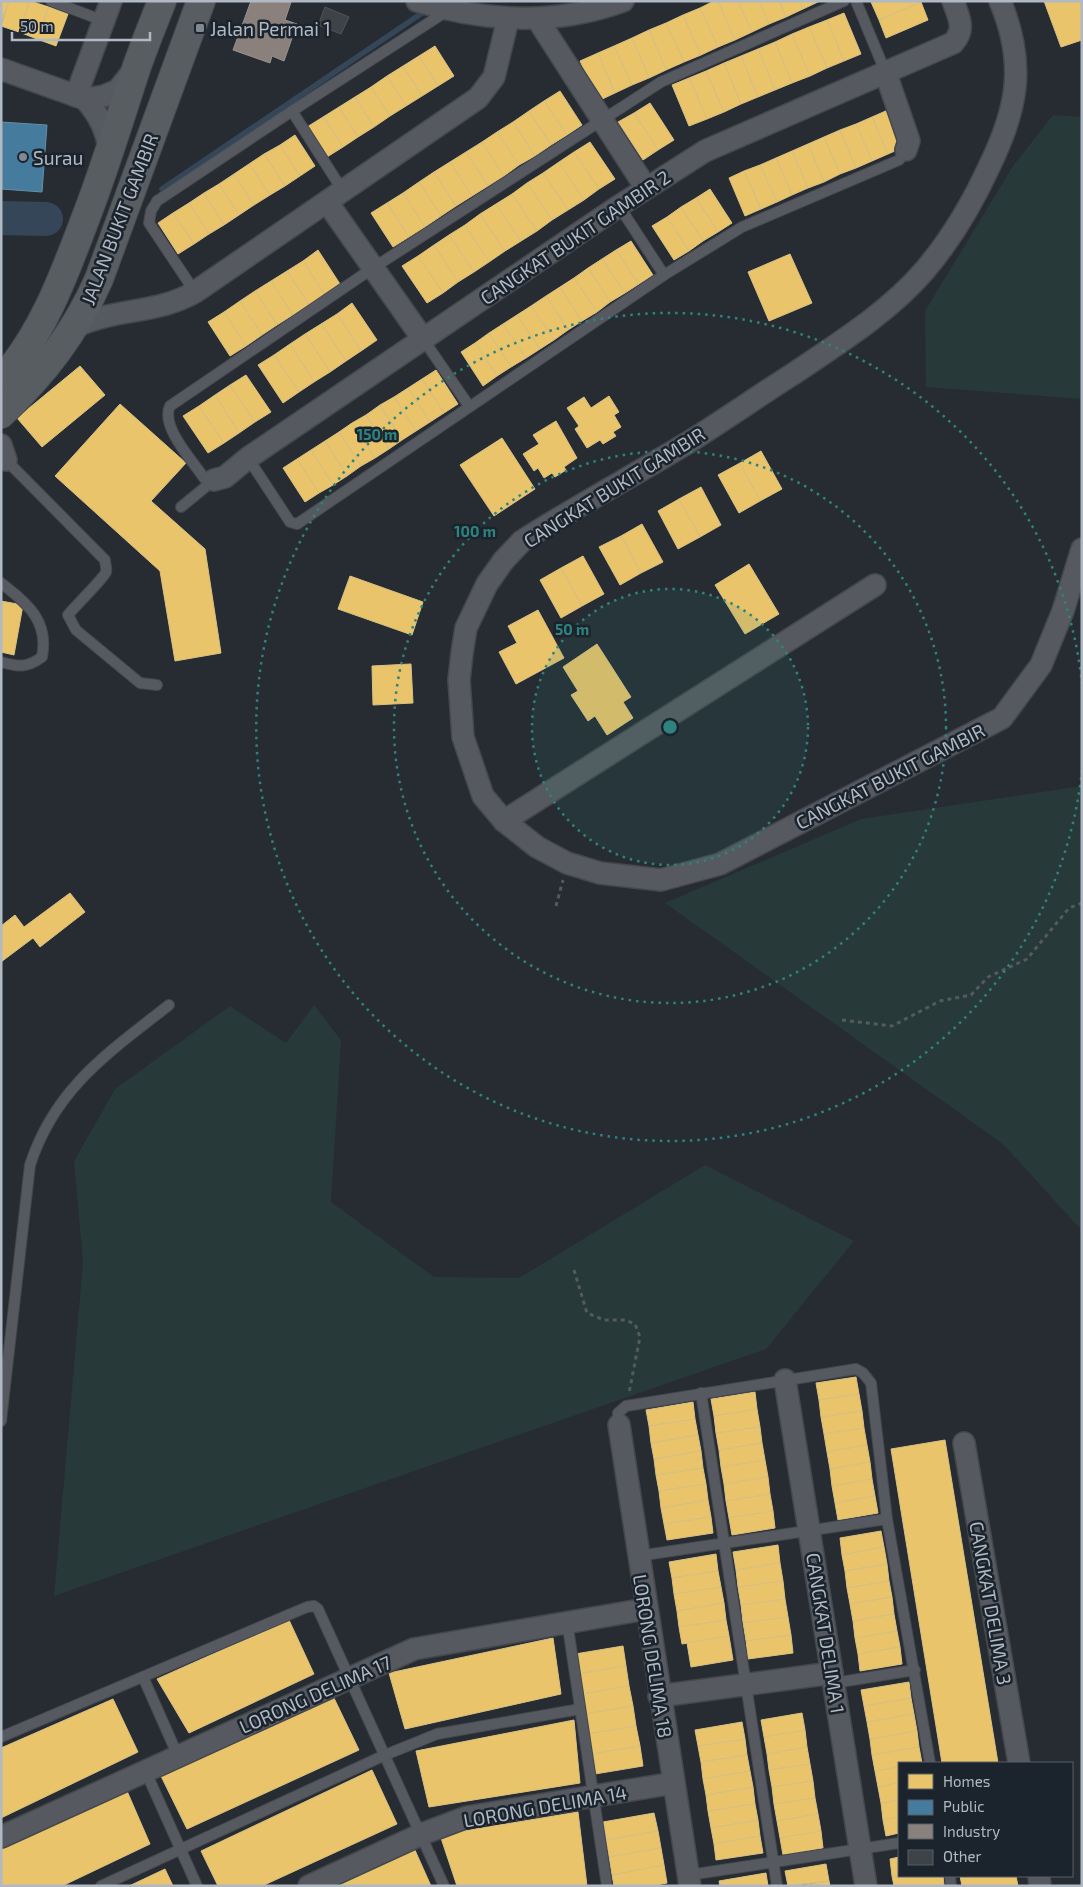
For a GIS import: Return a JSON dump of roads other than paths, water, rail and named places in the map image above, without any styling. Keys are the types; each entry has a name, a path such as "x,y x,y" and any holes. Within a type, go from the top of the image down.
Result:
{"main road":[{"name":"JALAN BUKIT GAMBIR","path":"1,381 21,358 47,314 73,253 110,152 136,67 162,1"},
{"name":"JALAN BUKIT GAMBIR","path":"1,414 49,365 75,327 99,279 201,1"}],"street":[{"path":"81,98 111,1"},
{"path":"417,1 444,9 474,8 508,19 538,20 597,11 623,1"},
{"name":"CANGKAT BUKIT GAMBIR 2","path":"214,480 225,477 248,458 619,206 705,151 953,43 960,35 962,26 952,1"},
{"name":"CANGKAT BUKIT GAMBIR","path":"1000,1 1016,55 1016,90 1007,123 974,198 952,236 924,271 886,308 830,349 686,444 522,541 504,560 487,584 466,628 459,680 463,737 483,796 504,821 537,847 567,863 600,873 661,880 720,864 1002,718 1041,666 1063,612 1082,549"},
{"path":"75,327 87,321 165,306 195,292 478,98 494,77 508,19"},
{"path":"538,20 646,188"},
{"path":"81,98 104,96 118,90 136,67"},
{"path":"1,68 81,98 97,113 106,128 110,152"},
{"path":"885,71 909,142 906,150"},
{"path":"335,197 373,268 423,340"},
{"path":"99,279 99,288 106,303 114,309 130,312"},
{"path":"504,821 875,585"},
{"name":"CANGKAT DELIMA 1","path":"785,1380 866,1886"},
{"name":"LORONG DELIMA 18","path":"619,1426 659,1696 689,1881"},
{"name":"CANGKAT DELIMA 3","path":"964,1443 1019,1762"},
{"name":"LORONG DELIMA 17","path":"1,1837 414,1649 567,1621 646,1609"},
{"path":"659,1696 746,1684 833,1678"},
{"name":"LORONG DELIMA 14","path":"309,1886 422,1834 467,1817 674,1783"}],"lane":[{"path":"51,1 104,21"},
{"path":"214,480 204,478 172,432 166,413 170,406 373,268 661,82 844,1"},
{"path":"856,1 885,71"},
{"path":"195,292 149,224 151,211 157,201 444,9"},
{"path":"292,111 335,197"},
{"path":"248,458 290,522 297,524 664,275 742,227 899,160 906,150"},
{"path":"619,206 664,275"},
{"path":"423,340 469,406"},
{"path":"3,454 105,560 106,570 103,577 85,594 68,615 70,622 76,630 134,679 149,685 157,685"},
{"path":"181,507 214,480"},
{"path":"1,583 32,611 42,626 45,641 42,657 31,665 20,667 1,662"},
{"path":"1,1421 30,1165 38,1139 74,1085 110,1052 169,1005"},
{"path":"619,1426 618,1413 626,1406 856,1369 867,1378 871,1383 887,1519 930,1762"},
{"path":"701,1393 777,1886"},
{"path":"638,1556 887,1519"},
{"path":"1,1737 307,1607 314,1606 318,1609 422,1834 444,1886"},
{"path":"567,1621 607,1886"},
{"path":"833,1678 914,1670"},
{"path":"143,1677 178,1756"},
{"path":"101,1886 385,1755 437,1734 580,1709"},
{"path":"145,1770 197,1886"},
{"path":"689,1881 773,1862 898,1843"}],"waterway":[{"path":"162,189 428,9"},
{"path":"1,218 46,219"}],"place":[{"name":"Jalan Permai 1","path":"200,28"},
{"name":"Surau","path":"23,157"}]}
